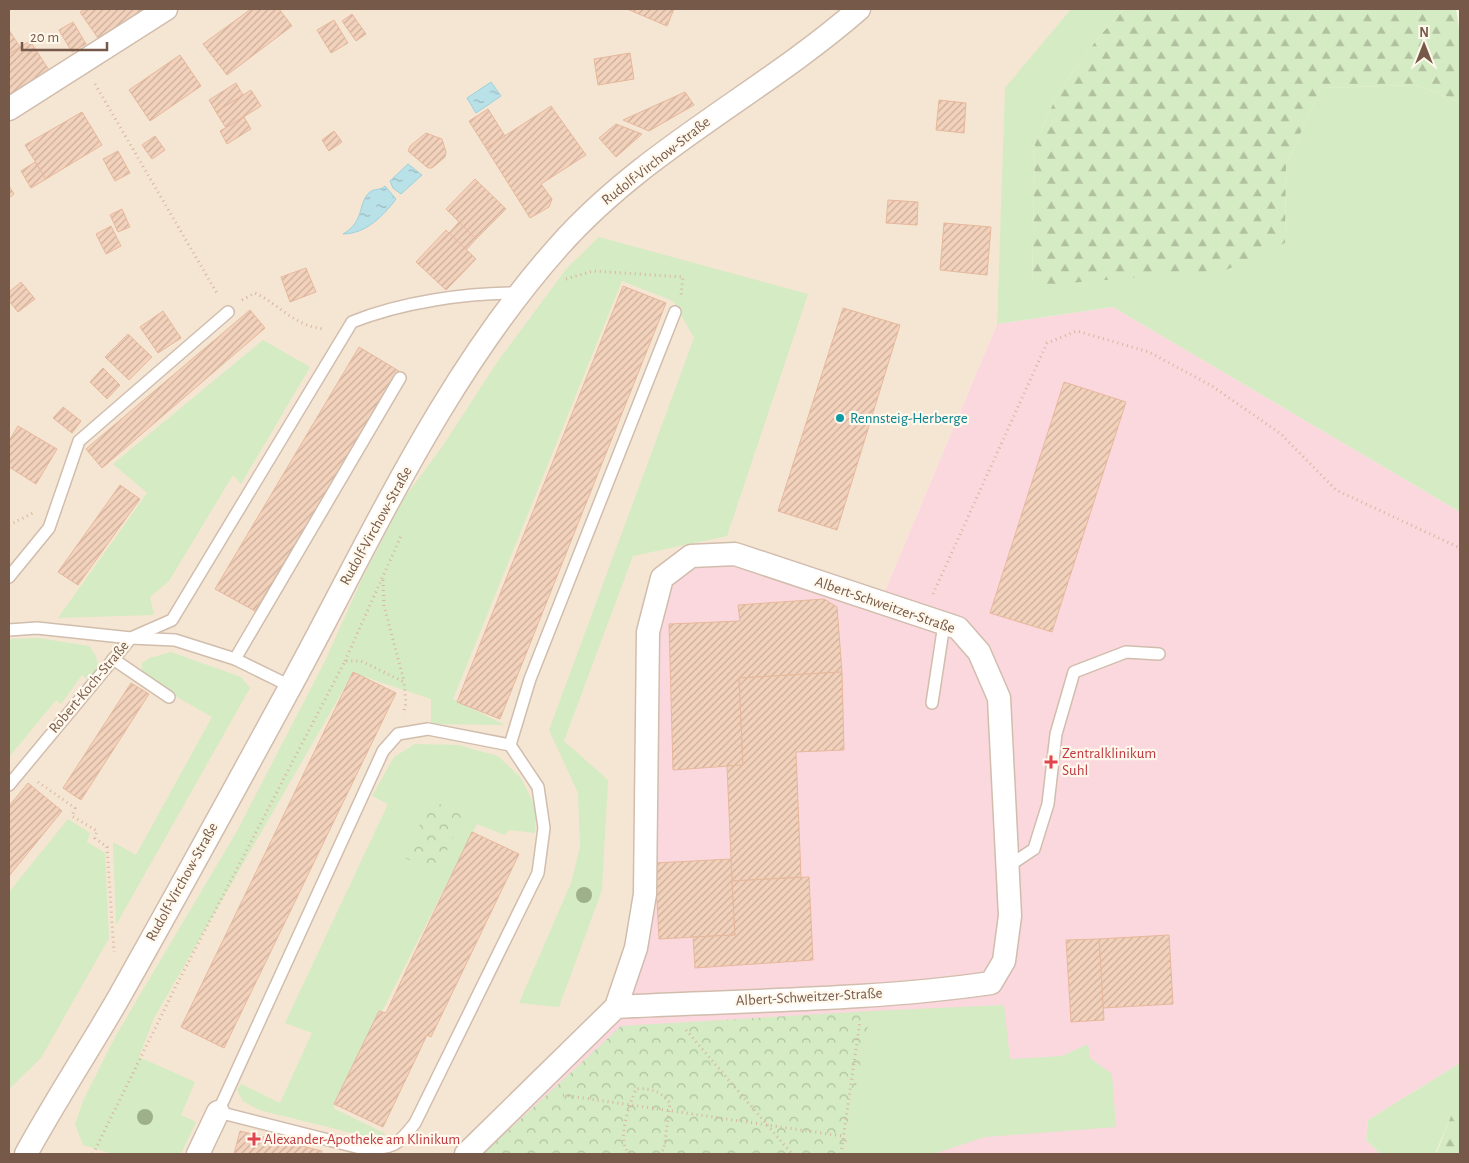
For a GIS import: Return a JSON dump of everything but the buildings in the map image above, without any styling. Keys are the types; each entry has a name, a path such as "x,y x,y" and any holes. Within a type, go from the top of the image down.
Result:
{"street":[{"path":"9,109 166,9"},
{"name":"Rudolf-Virchow-Straße","path":"24,1151 116,1001 290,686 376,523 483,342 519,293 560,244 613,192 670,147 829,34 859,9"},
{"name":"Albert-Schweitzer-Straße","path":"466,1154 616,1007 636,948 645,894 648,632 662,578 691,556 735,554 958,628 979,652 999,698 1010,916 1004,961 991,983 955,988 865,994 616,1007"},
{"path":"198,1154 218,1112"}],"lane":[{"path":"131,638 172,620 352,322 380,311 486,293 519,293"},
{"path":"9,577 49,528 66,486 79,442 228,312"},
{"path":"510,744 530,679 675,312"},
{"path":"235,659 400,378"},
{"path":"932,703 944,624"},
{"name":"Robert-Koch-Straße","path":"9,630 37,628 131,638"},
{"path":"131,638 175,640 235,659 290,686"},
{"name":"Robert-Koch-Straße","path":"9,785 131,638"},
{"path":"1007,867 1034,849 1048,804 1056,734 1074,672 1126,652 1160,654"},
{"path":"113,659 169,697"},
{"path":"428,729 510,744 538,787 544,828 538,873 415,1123 399,1143 387,1148 364,1149 218,1112 383,751 398,734 428,729"}],"path":[{"path":"82,62 228,312 242,299 255,294 291,317 317,328 335,330 352,322"},
{"path":"519,293 593,271 683,277 683,291 675,312"},
{"path":"922,617 1047,343 1077,331 1149,352 1212,386 1281,434 1336,490 1460,548"},
{"path":"383,578 384,606 404,682 406,703 398,734"},
{"path":"93,1154 175,988 345,661 361,661 404,682"},
{"path":"21,770 75,808 72,816 97,830 95,838 108,846 114,953"},
{"path":"841,1154 842,1136 865,994"},
{"path":"665,1004 792,1154"},
{"path":"630,1154 625,1151 623,1140 629,1104 636,1089 650,1088 663,1095 670,1103 671,1111 664,1149 659,1154"},
{"path":"532,1090 842,1136"}],"shaded area":[{"path":"9,9 1071,9 1006,88 997,324 882,598 642,894 607,1008 451,1154 9,1154"},
{"name":"Zentralklinikum Suhl","path":"1113,307 1460,512 1460,1063 1368,1120 1366,1140 1380,1154 451,1154 607,1008 632,947 643,631 689,552 882,598 997,324"}],"green space":[{"path":"1071,9 1124,9 1098,38 1058,93 1035,144 1032,286 1285,243 1286,165 1321,88 1416,85 1460,102 1460,512 1113,307 997,324 1005,88"},
{"path":"1124,9 1456,9 1460,34 1460,102 1416,85 1321,88 1286,165 1285,243 1226,270 1032,286 1035,144 1058,93 1098,38"},
{"path":"599,237 808,294 727,536 633,556 564,741 608,780 602,890 559,1007 519,1003 571,883 580,847 578,793 549,730 694,338 673,301 622,281 453,699 505,725 431,724 431,699 353,673 154,1018 139,1057 195,1082 181,1115 196,1122 181,1154 113,1154 83,1145 75,1124 83,1101 115,1037 237,831 324,663 362,579 404,498 442,447 498,361 567,268"},
{"path":"263,340 310,367 241,484 233,475 169,581 150,597 154,615 58,618 147,493 113,464"},
{"path":"39,638 89,646 95,655 98,668 90,682 82,675 61,704 56,700 9,757 9,639"},
{"path":"171,652 241,677 250,688 116,925 113,842 136,855 212,717 170,693 142,674 142,663 150,658"},
{"path":"415,744 458,745 498,756 521,778 536,808 535,833 509,830 504,835 477,824 333,1108 386,1134 372,1138 259,1110 243,1101 237,1090 241,1084 280,1103 312,1033 285,1023 388,804 372,796 394,757"},
{"path":"431,800 463,815 437,873 405,858"},
{"path":"68,819 90,833 87,842 105,853 109,938 41,1058 9,1089 9,892"},
{"path":"1004,1005 1010,1059 1062,1056 1088,1044 1090,1058 1112,1074 1116,1127 985,1137 933,1154 846,1154 847,1131 871,1011"},
{"path":"871,1011 847,1131 846,1154 483,1154 621,1026"},
{"path":"1460,1063 1460,1095 1435,1154 1380,1154 1366,1140 1368,1120"},
{"path":"1459,1096 1460,1154 1436,1154"}],"water":[{"path":"491,82 501,96 476,113 467,98"},
{"path":"408,164 422,175 401,194 393,188 390,181"},
{"path":"385,186 396,199 386,211 367,227 359,231 343,234 355,224 366,196 370,192"}],"place":[{"name":"Rennsteig-Herberge","path":"840,418"},
{"name":"Zentralklinikum Suhl","path":"1051,762"},
{"name":"Alexander-Apotheke am Klinikum","path":"254,1139"}]}
